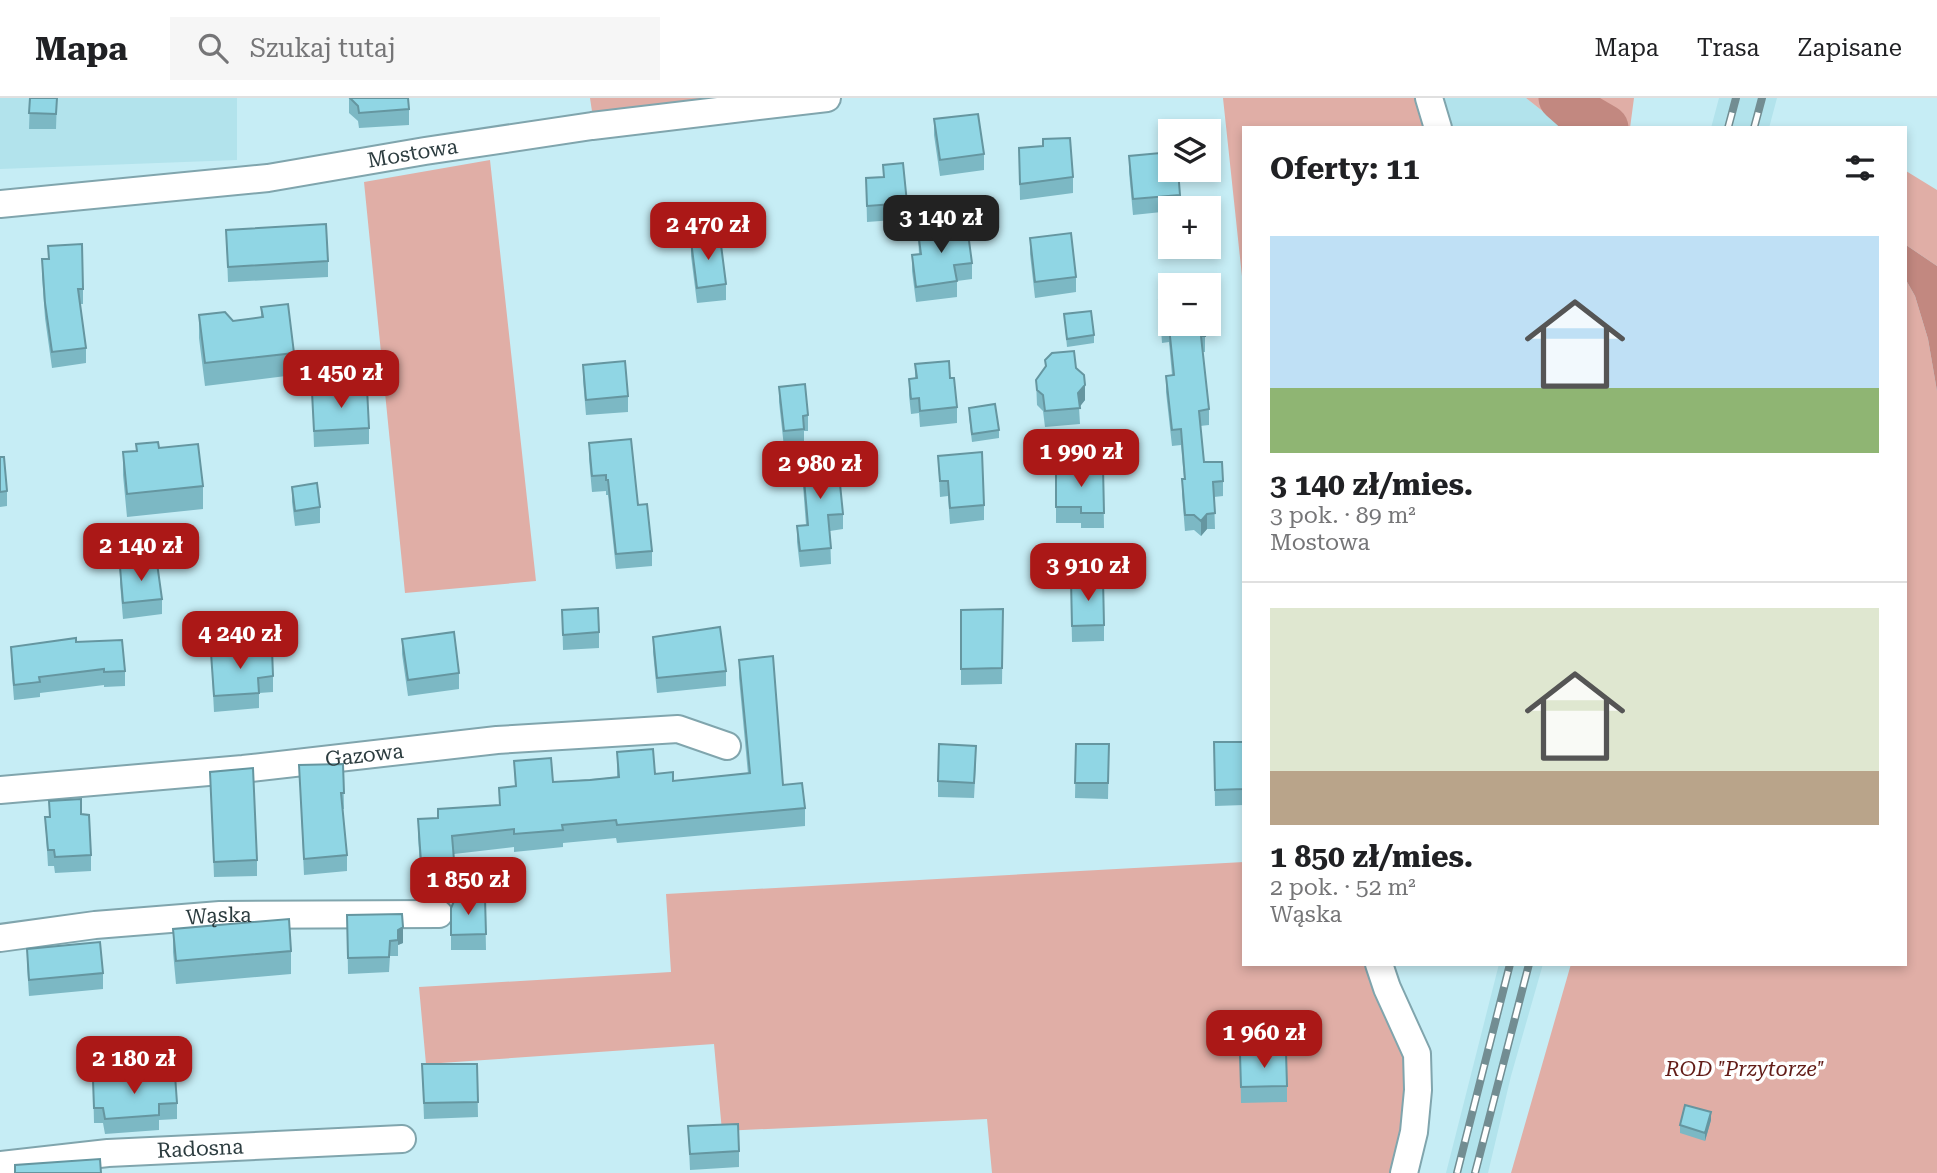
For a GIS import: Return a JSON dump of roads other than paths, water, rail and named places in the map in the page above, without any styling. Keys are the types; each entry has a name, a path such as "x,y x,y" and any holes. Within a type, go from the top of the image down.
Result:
{"street":[{"name":"Mostowa","path":"0,204 268,178 592,126 827,98"},
{"path":"1429,98 1437,126"},
{"name":"Gazowa","path":"0,790 243,769 497,740 678,729 726,746"},
{"name":"Wąska","path":"0,938 95,925 220,915 439,914"},
{"path":"1380,966 1417,1054 1418,1090 1414,1132 1404,1173"},
{"name":"Radosna","path":"0,1164 108,1153 402,1139"}],"waterway":[{"path":"1562,98 1579,113 1602,126"}],"railway":[{"path":"1729,126 1736,98"},
{"path":"1755,126 1762,98"},
{"path":"1457,1173 1509,966"},
{"path":"1475,1173 1528,966"}],"park label":[{"name":"ROD \"Przytorze\"","path":"1745,1069"}]}
